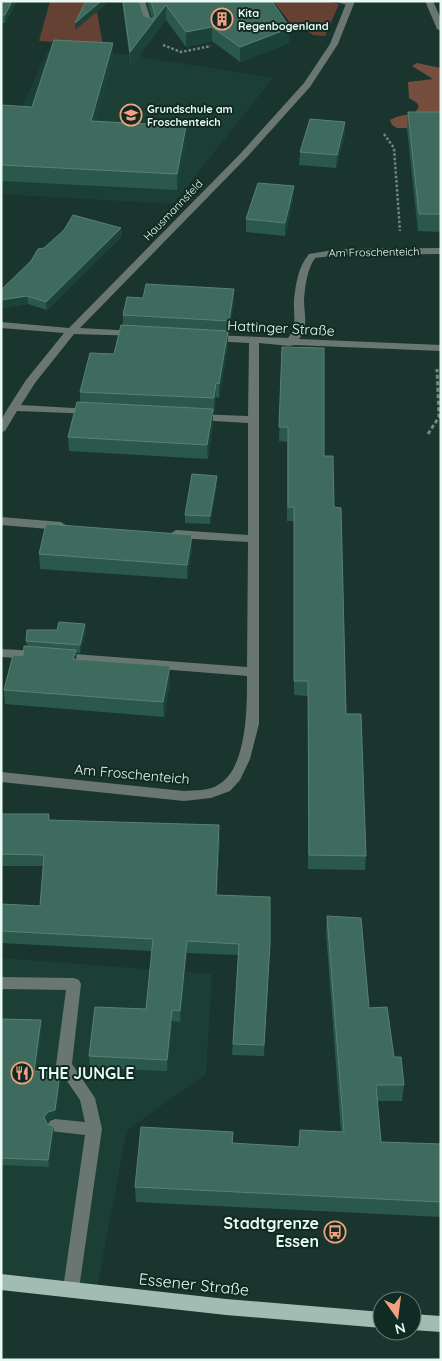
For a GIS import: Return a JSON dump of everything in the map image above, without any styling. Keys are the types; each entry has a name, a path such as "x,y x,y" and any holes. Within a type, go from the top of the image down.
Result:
{"main road":[{"name":"Essener Straße","path":"1,1282 226,1308 372,1319"},
{"path":"422,1323 441,1324"}],"street":[{"path":"142,1 150,30"},
{"path":"338,1 350,2"},
{"path":"429,1 441,29"},
{"name":"Hausmannsfeld","path":"1,429 35,375 61,342 251,148 302,92 325,61 350,2"},
{"name":"Am Froschenteich","path":"290,343 298,333 300,326 299,301 305,265 309,258 330,253 441,251"},
{"path":"1,325 72,331 147,334"},
{"name":"Hattinger Straße","path":"196,337 290,343 438,348"},
{"name":"Am Froschenteich","path":"1,777 184,796 198,795 224,788 234,779 251,734 253,672 254,341"},
{"path":"13,408 99,412"},
{"path":"186,416 254,420"},
{"path":"1,522 69,526"},
{"path":"166,533 253,539"},
{"path":"1,652 253,672"},
{"path":"1,983 74,984 64,1065 87,1098 94,1129 71,1289"},
{"path":"55,1126 94,1129"}],"path":[{"path":"150,30 162,44 174,52 181,53 211,46"},
{"path":"384,134 394,148 402,252"},
{"path":"428,434 439,417 438,348"}],"shaded area":[{"path":"50,1 95,1 103,45 39,41"},
{"path":"273,1 327,1 339,4 325,36 313,35 298,25 292,25"},
{"name":"Grundschule am Froschenteich","path":"48,50 123,54 273,78 173,204 1,194 1,152"},
{"path":"417,63 441,68 441,128 397,128 392,125 390,120 414,113 419,107 417,103 409,98 408,82 433,79 412,66"},
{"path":"1,958 212,974 206,1074 127,1130 97,1287 1,1278"}],"building":[{"path":"1,1 12,1 5,15 1,15"},
{"path":"86,1 101,1 75,23"},
{"name":"Kita Regenbogenland","path":"123,1 139,1 144,16 153,19 155,15 151,1 272,1 290,28 240,47 212,27 186,32 166,5 130,52"},
{"path":"54,40 113,43 91,121 186,126 177,174 1,165 1,105 32,107"},
{"path":"408,112 441,112 441,214 419,214"},
{"path":"310,119 345,122 337,155 300,152"},
{"path":"258,183 294,186 285,223 246,219"},
{"path":"73,215 121,228 46,302 27,296 1,300 1,290 31,261 38,249 44,248 64,230"},
{"path":"146,284 234,289 229,321 123,315 127,297 143,298"},
{"path":"121,325 228,331 219,384 216,383 214,398 80,392 90,353 114,354"},
{"path":"282,347 324,348 324,456 333,456 334,507 341,508 346,714 361,714 366,856 309,855 308,681 294,681 294,507 288,507 288,427 279,427"},
{"path":"77,402 213,409 207,445 68,437"},
{"path":"192,474 217,476 210,516 185,515"},
{"path":"46,524 192,535 187,565 39,554"},
{"path":"59,622 85,624 80,645 26,641 27,630 57,630"},
{"path":"24,646 76,650 73,659 170,666 163,702 4,690 13,655 23,656"},
{"path":"1,814 49,814 48,820 219,825 216,895 270,897 270,944 264,1045 233,1044 239,944 187,941 180,1011 172,1010 167,1060 89,1056 95,1007 146,1009 153,939 1,931 1,904 40,906 44,855 1,854"},
{"path":"327,916 361,918 369,1008 387,1007 394,1057 401,1057 404,1085 376,1085 381,1142 441,1144 441,1202 135,1187 141,1127 233,1132 232,1143 299,1147 300,1130 344,1132"},
{"path":"1,1019 41,1020 34,1071 60,1073 55,1110 48,1112 44,1117 47,1124 53,1126 48,1160 1,1158"}],"place":[{"name":"Kita Regenbogenland","path":"222,19"},
{"name":"Grundschule am Froschenteich","path":"131,115"},
{"name":"THE JUNGLE","path":"22,1073"},
{"name":"Stadtgrenze Essen","path":"335,1232"}]}
